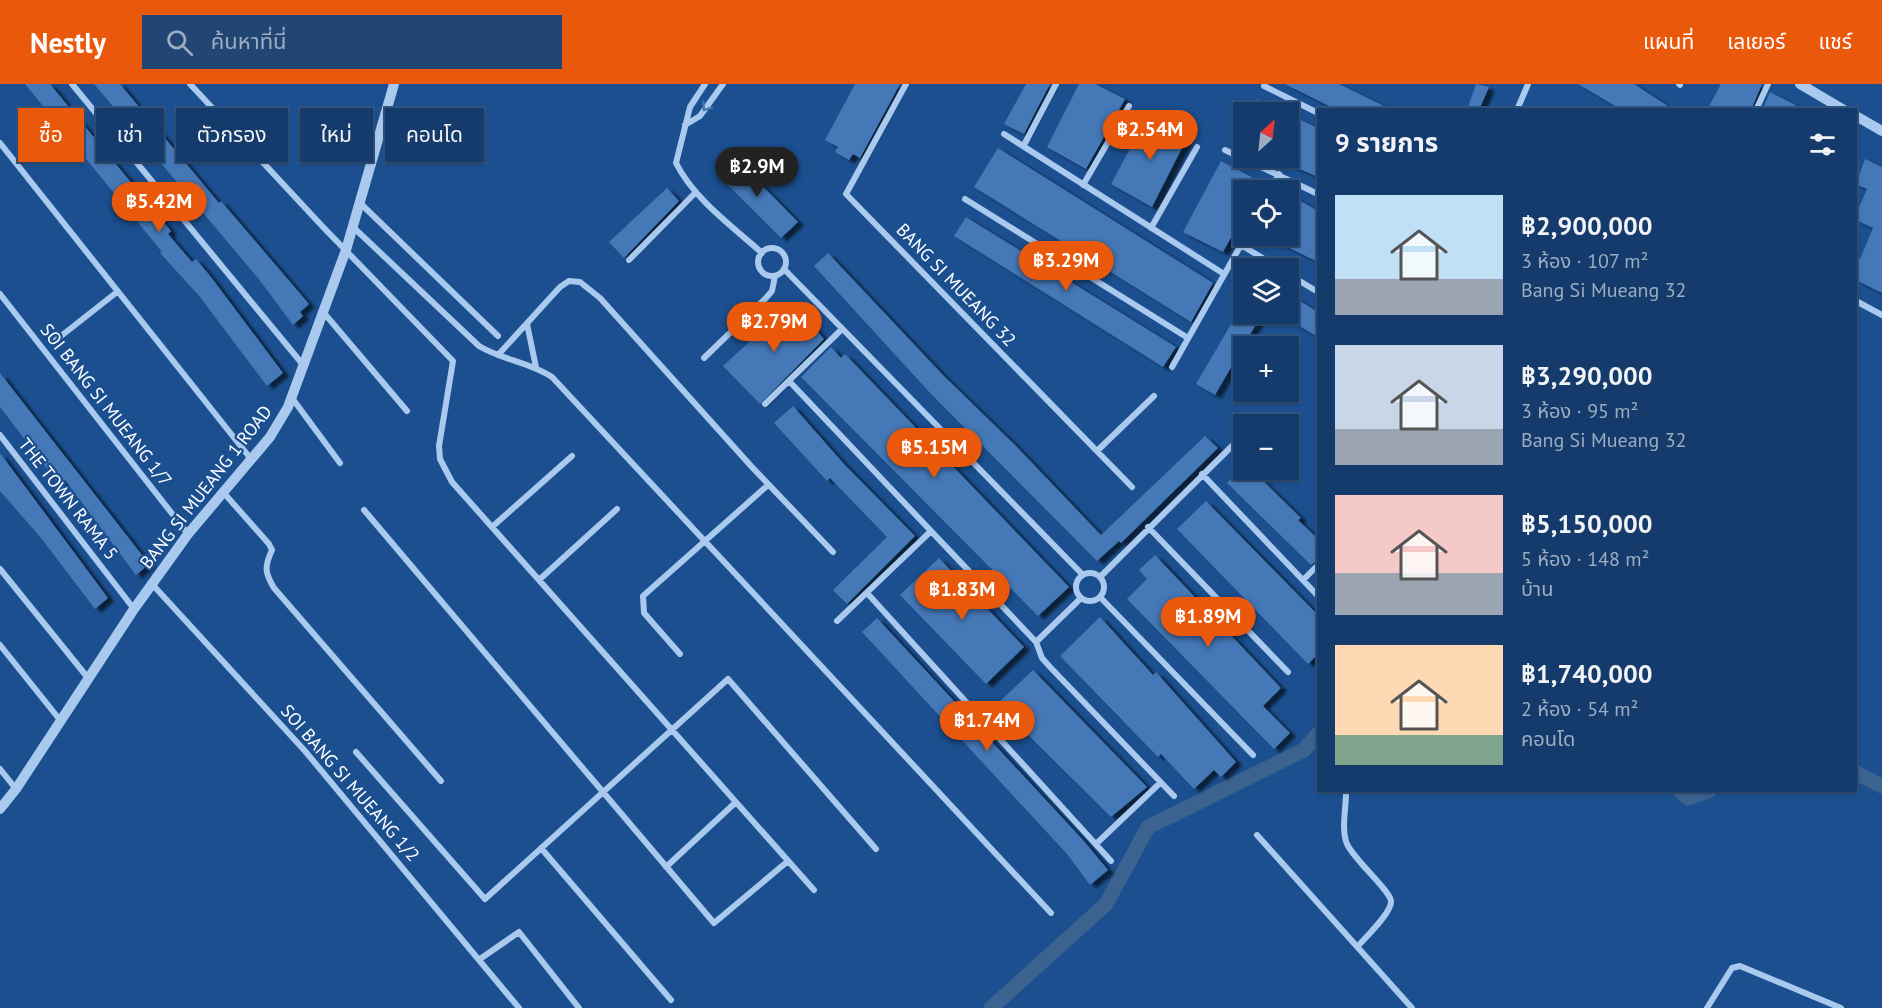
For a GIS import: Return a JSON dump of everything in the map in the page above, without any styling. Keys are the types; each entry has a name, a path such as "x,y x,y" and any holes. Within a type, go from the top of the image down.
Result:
{"street":[{"path":"72,84 304,367"},
{"path":"190,84 453,361 439,446 440,459 452,482 814,890"},
{"path":"705,84 690,107 676,163 684,178 696,192 762,253"},
{"path":"685,125 700,116 723,84"},
{"name":"BANG SI MUEANG 32","path":"906,84 846,194 1132,487"},
{"path":"1024,145 1056,84"},
{"path":"1518,108 1528,84"},
{"path":"1757,108 1768,84"},
{"path":"1800,84 1841,108"},
{"name":"BANG SI MUEANG 1 ROAD","path":"0,809 16,789 134,609 188,534 270,437 292,398 346,250 391,86"},
{"path":"1264,86 1317,112"},
{"path":"1083,185 1129,106"},
{"path":"1857,117 1882,131"},
{"path":"1004,134 1224,274"},
{"path":"0,143 251,459"},
{"path":"1151,228 1197,147"},
{"path":"1225,150 1317,193"},
{"path":"1276,180 1279,174"},
{"path":"630,260 696,192"},
{"path":"965,199 1188,338"},
{"path":"359,202 498,336"},
{"path":"352,227 478,346 536,367 560,386 1051,912"},
{"path":"1172,367 1240,246 1262,258"},
{"path":"773,248 778,250 786,259 784,269 775,276 768,276 760,269 759,258 762,253 773,248"},
{"path":"784,269 1083,575"},
{"path":"704,358 766,298 772,291 775,276"},
{"path":"498,355 560,287 569,281 580,282 600,298 768,485 833,552"},
{"path":"1299,281 1317,291"},
{"path":"57,340 117,292"},
{"name":"SOI BANG SI MUEANG 1/7","path":"0,294 188,534"},
{"path":"1857,302 1882,315"},
{"path":"324,313 407,411"},
{"path":"527,324 536,367"},
{"path":"765,404 842,329"},
{"path":"790,382 1036,642 1042,658 1050,667 1174,796"},
{"path":"1097,451 1154,396"},
{"path":"292,398 340,463"},
{"name":"THE TOWN RAMA 5","path":"0,435 134,609"},
{"path":"1100,577 1232,446"},
{"path":"492,527 572,456"},
{"path":"1202,474 1317,595"},
{"path":"680,654 644,613 643,596 768,485"},
{"path":"222,492 269,544 272,550 264,566 266,575 274,588 441,781"},
{"path":"539,580 617,509"},
{"path":"364,510 714,923 788,861"},
{"path":"1148,527 1288,672"},
{"path":"837,621 930,532"},
{"path":"1303,580 1317,566"},
{"path":"0,569 88,678"},
{"path":"1091,573 1100,577 1104,589 1100,597 1089,601 1082,598 1077,584 1083,575 1091,573"},
{"name":"SOI BANG SI MUEANG 1/2","path":"152,584 305,751 519,1008"},
{"path":"867,593 1111,861"},
{"path":"1100,597 1253,755"},
{"path":"1036,642 1082,598"},
{"path":"0,645 60,720"},
{"path":"356,752 485,899 728,679 876,849"},
{"path":"0,769 16,789"},
{"path":"1096,844 1160,783"},
{"path":"1346,793 1347,842 1359,863 1389,893 1391,903 1387,912 1358,946"},
{"path":"666,867 736,802"},
{"path":"1257,835 1412,1008"},
{"path":"542,848 671,1000"},
{"path":"480,959 519,932 579,1008"},
{"path":"1707,1008 1732,968 1740,966 1841,1008"}],"building":[{"path":"25,84 50,84 70,108 45,108"},
{"path":"94,84 120,84 140,108 114,108"},
{"path":"855,84 900,84 860,158 853,154 849,160 835,152 838,147 825,140"},
{"path":"1026,84 1050,84 1024,134 1004,124"},
{"path":"1079,84 1095,84 1125,99 1086,169 1047,147"},
{"path":"1285,84 1339,84 1388,108 1333,108"},
{"path":"1476,84 1489,87 1480,108 1468,108"},
{"path":"1578,84 1634,84 1671,108 1619,108"},
{"path":"1721,84 1762,84 1752,108 1708,108"},
{"path":"1770,92 1801,108 1763,108"},
{"path":"1148,115 1188,136 1152,207 1111,184"},
{"path":"1299,119 1317,128 1317,177 1297,168"},
{"path":"84,125 96,140 96,162 114,162 171,231 168,234 192,262 196,259 211,277 283,373 267,386 200,297 160,253 162,252 84,156"},
{"path":"164,137 176,151 176,162 185,162 309,304 300,312 303,316 293,325 258,278 160,162 164,162"},
{"path":"998,148 1213,283 1191,322 974,187"},
{"path":"734,157 798,222 781,238 717,174"},
{"path":"1865,159 1882,167 1882,293 1857,280 1857,258 1860,259 1873,228 1857,220 1857,212 1867,189 1857,184"},
{"path":"1221,161 1257,180 1233,180 1233,234 1223,252 1183,232"},
{"path":"667,188 679,201 624,258 609,242"},
{"path":"1299,200 1317,210 1317,262 1285,246 1299,246"},
{"path":"966,217 1176,347 1163,367 954,236"},
{"path":"828,253 944,376 1016,446 1101,535 1205,436 1218,448 1121,543 1119,541 1097,561 931,394 814,266"},
{"path":"1299,301 1317,311 1317,336 1296,324 1299,324"},
{"path":"792,302 824,339 760,404 723,366"},
{"path":"1233,321 1233,324 1256,324 1249,336 1233,336 1233,364 1215,395 1196,384"},
{"path":"831,347 841,358 845,354 1069,587 1038,616 801,377"},
{"path":"0,373 149,564 136,575 65,480 59,484 0,407"},
{"path":"793,406 845,465 915,536 847,604 833,590 887,537 830,478 827,481 774,423"},
{"path":"0,453 108,598 95,609 41,538 0,491"},
{"path":"1233,477 1233,480 1262,480 1301,518 1298,520 1317,538 1317,561 1311,565 1227,483"},
{"path":"1206,501 1317,614 1317,655 1308,664 1177,529"},
{"path":"1155,555 1281,688 1263,706 1290,733 1274,749 1127,599 1147,579 1139,570"},
{"path":"939,558 1024,647 986,684 900,595"},
{"path":"1100,617 1153,675 1156,672 1236,762 1221,777 1214,770 1194,789 1161,754 1158,757 1060,656"},
{"path":"877,618 1083,840 1108,870 1090,885 1067,854 862,632"},
{"path":"1033,670 1147,787 1111,817 997,704"}],"waterway":[{"path":"991,1008 1106,904 1148,827 1304,750 1317,735"},
{"path":"1857,774 1882,786"},
{"path":"1681,792 1688,798 1704,792"}]}
